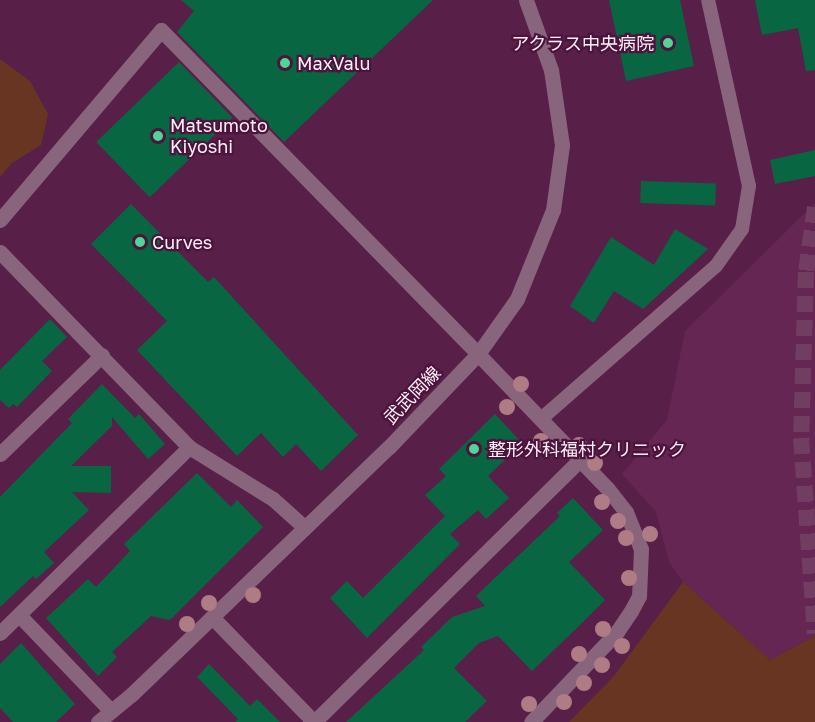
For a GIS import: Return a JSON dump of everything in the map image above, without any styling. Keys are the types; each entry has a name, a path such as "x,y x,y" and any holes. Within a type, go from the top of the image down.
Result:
{"street":[{"name":"武武岡線","path":"98,722 212,617 303,526 389,447 478,354 526,282 553,210 562,145 556,94 526,0"},
{"path":"0,220 161,30 608,489 636,531 642,566 639,596 617,632 531,722"},
{"path":"4,263 102,355 189,447 273,499 303,526"},
{"path":"0,454 102,355"},
{"path":"0,633 189,447"},
{"path":"212,617 314,722 580,460"},
{"path":"19,615 111,711"}],"lane":[{"path":"541,419 716,266 742,229 749,186 708,0"}],"shaded area":[{"path":"0,59 30,81 48,114 41,145 12,163 0,177"},
{"path":"815,203 815,636 770,660 683,582 669,562 656,512 622,474 667,420 685,331"},
{"path":"683,582 770,660 815,636 815,722 569,722 614,676"}],"building":[{"name":"MaxValu","path":"181,0 433,0 284,142 177,32 194,11"},
{"path":"609,0 680,0 694,66 626,81"},
{"path":"755,0 815,0 815,70 806,71 798,28 762,35"},
{"name":"Matsumoto Kiyoshi","path":"179,62 232,117 150,197 96,142"},
{"path":"815,150 815,176 775,184 770,160"},
{"path":"641,181 716,184 715,206 640,203"},
{"path":"131,204 208,282 214,277 358,435 321,471 296,444 283,457 261,433 237,456 137,350 167,321 91,244"},
{"path":"675,229 708,249 643,309 614,291 594,323 570,306 611,237 654,265"},
{"path":"50,319 67,337 42,361 52,371 17,407 13,404 9,408 0,400 0,370"},
{"path":"102,384 135,418 139,414 165,444 148,459 112,417 112,426 71,466 111,466 111,493 72,492 89,510 44,552 54,563 36,579 33,576 0,607 0,497 72,423 68,419"},
{"path":"495,414 522,443 488,476 509,498 486,519 478,510 450,534 460,544 367,638 330,598 347,581 363,598 445,516 425,495 446,476 439,469"},
{"path":"197,473 231,507 237,500 263,527 170,620 151,616 112,652 117,657 98,676 46,618 88,579 96,587 130,551 124,544"},
{"path":"573,498 603,530 569,562 605,600 578,627 532,671 498,636 479,643 454,668 487,701 465,722 346,722 424,650 421,647 452,617 485,606 476,596 560,516 557,513"},
{"path":"21,643 75,704 56,722 13,722 0,708 0,664"},
{"path":"209,664 250,706 257,699 280,722 235,722 238,719 197,677"}],"tunnel":[{"path":"815,207 806,272 801,438 815,633"}],"place":[{"name":"アクラス中央病院","path":"668,43"},
{"name":"MaxValu","path":"285,63"},
{"name":"Matsumoto Kiyoshi","path":"158,136"},
{"name":"Curves","path":"140,242"},
{"name":"整形外科福村クリニック","path":"474,449"}]}
